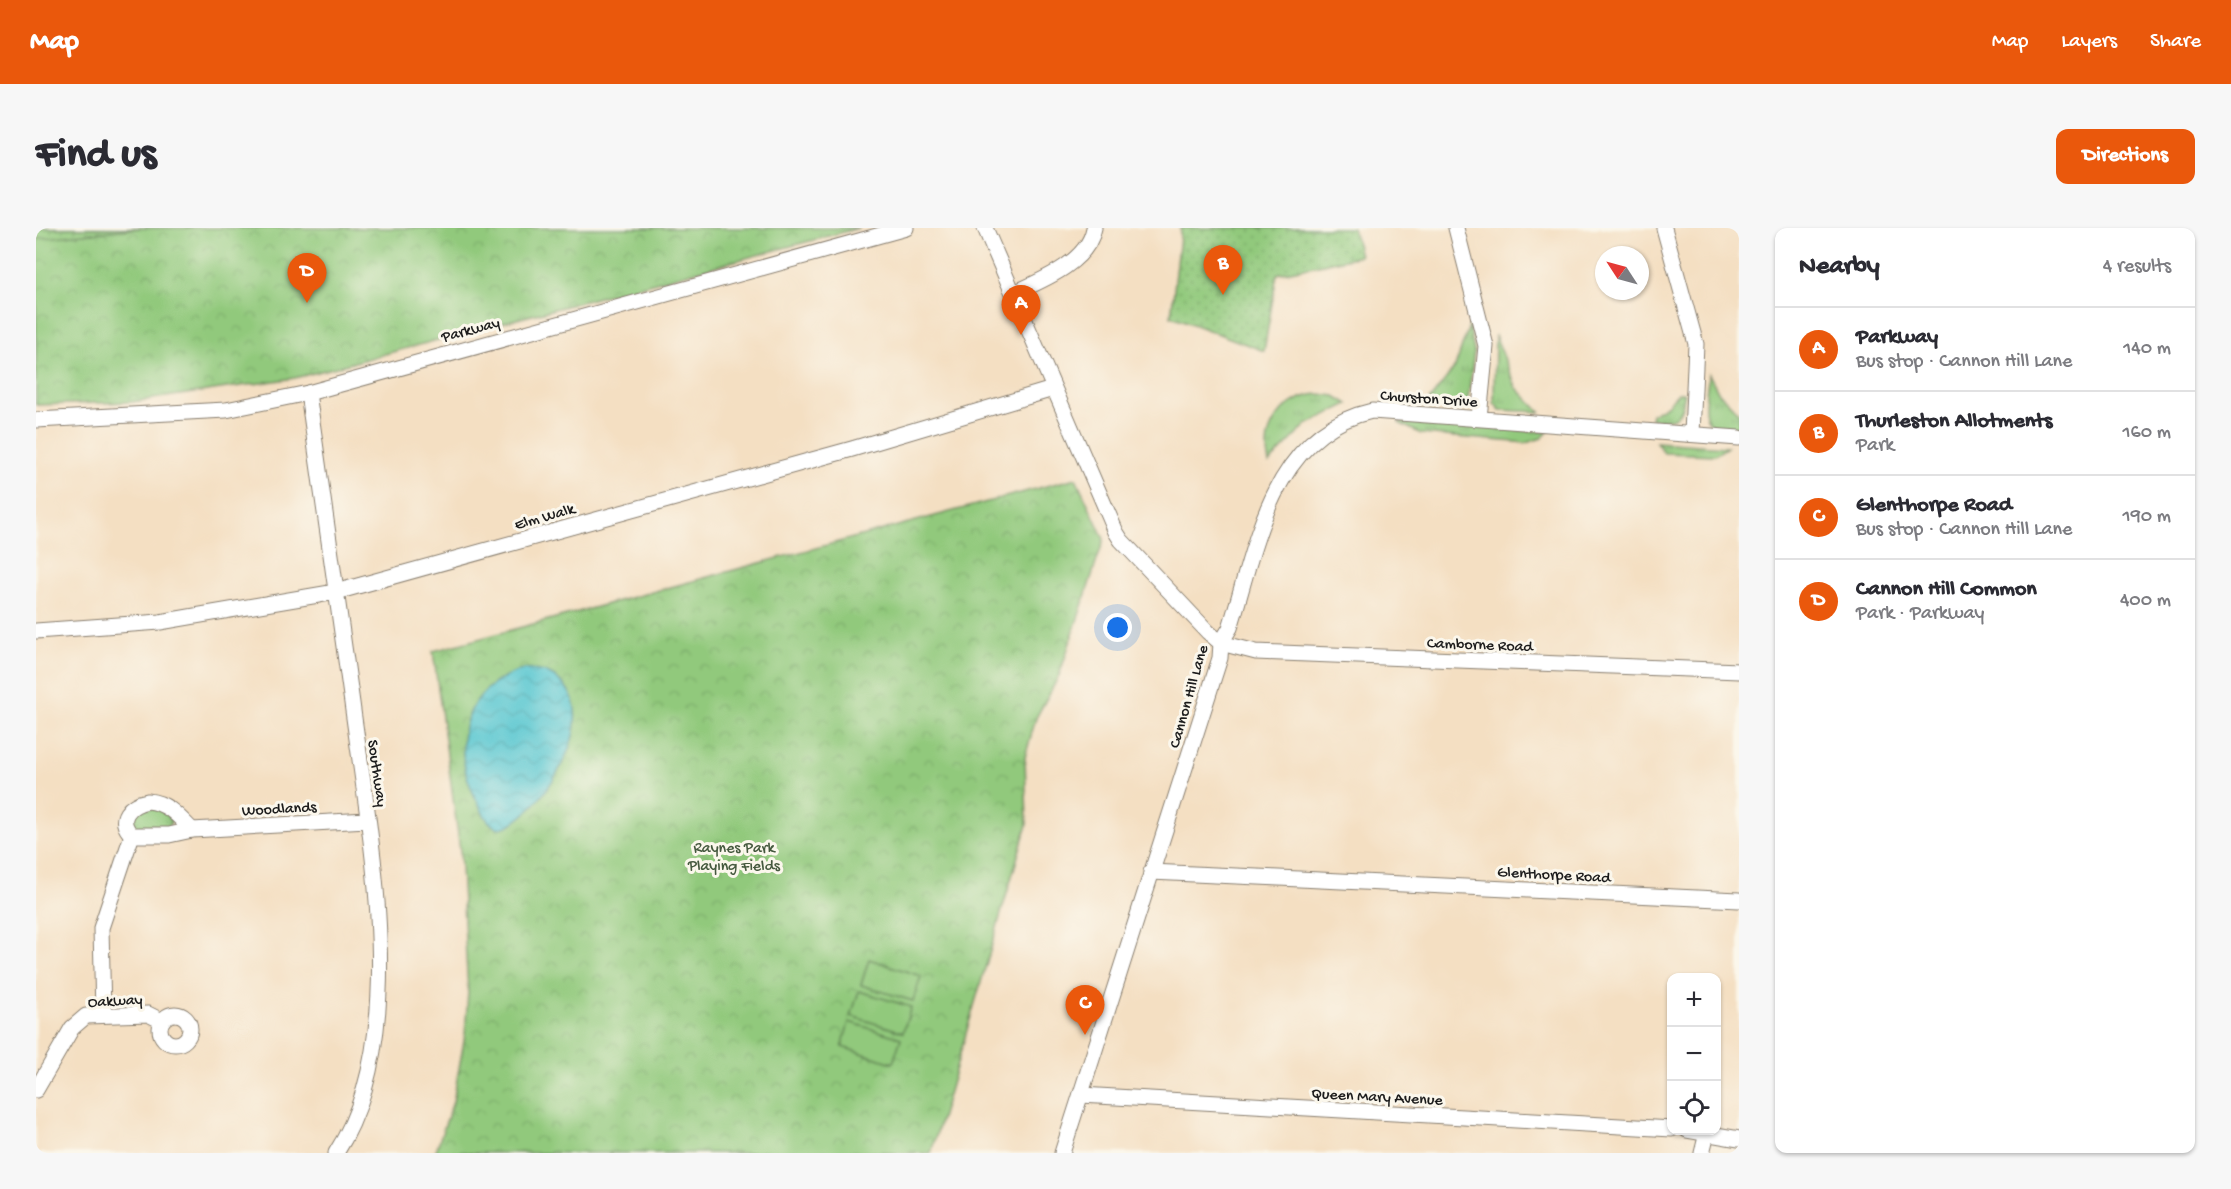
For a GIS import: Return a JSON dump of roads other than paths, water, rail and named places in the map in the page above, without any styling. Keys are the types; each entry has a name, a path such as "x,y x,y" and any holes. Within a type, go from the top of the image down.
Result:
{"street":[{"name":"Parkway","path":"36,420 226,410 308,393 906,228"},
{"name":"Cannon Hill Lane","path":"985,228 1053,389 1121,540 1221,643 1220,658 1062,1153"},
{"path":"1014,293 1049,276 1074,259 1089,244 1094,228"},
{"path":"1456,228 1486,346 1479,418"},
{"path":"1664,228 1696,344 1692,434"},
{"name":"Elm Walk","path":"36,631 160,622 336,592 852,448 1053,389"},
{"name":"Southway","path":"308,393 368,820 380,940 376,1027 367,1080 348,1131 336,1153"},
{"name":"Churston Drive","path":"1221,643 1230,628 1264,520 1285,471 1310,442 1341,421 1372,411 1739,438"},
{"name":"Camborne Road","path":"1221,643 1238,650 1256,652 1739,671"},
{"path":"103,1014 101,928 132,835 125,828 124,819 128,810 136,803 159,802 171,809 192,830"},
{"name":"Woodlands","path":"132,835 169,835 192,830 368,820"},
{"name":"Glenthorpe Road","path":"1151,873 1739,900"},
{"name":"Oakway","path":"36,1090 79,1020 86,1016 148,1014 162,1022"},
{"name":"Queen Mary Avenue","path":"1081,1095 1667,1129"},
{"path":"1702,1153 1706,1135"},
{"path":"1718,1135 1739,1139"}],"water":[{"path":"525,669 547,673 568,690 575,713 572,740 560,767 544,792 526,812 509,825 496,827 483,814 467,777 463,757 463,737 467,719 488,688 504,677"}],"place":[{"name":"Thurleston Allotments","path":"1223,295"},
{"name":"Cannon Hill Common","path":"307,303"},
{"name":"Parkway","path":"1021,335"},
{"name":"Glenthorpe Road","path":"1085,1035"}],"park label":[{"name":"Raynes Park Playing Fields","path":"734,855"}]}
